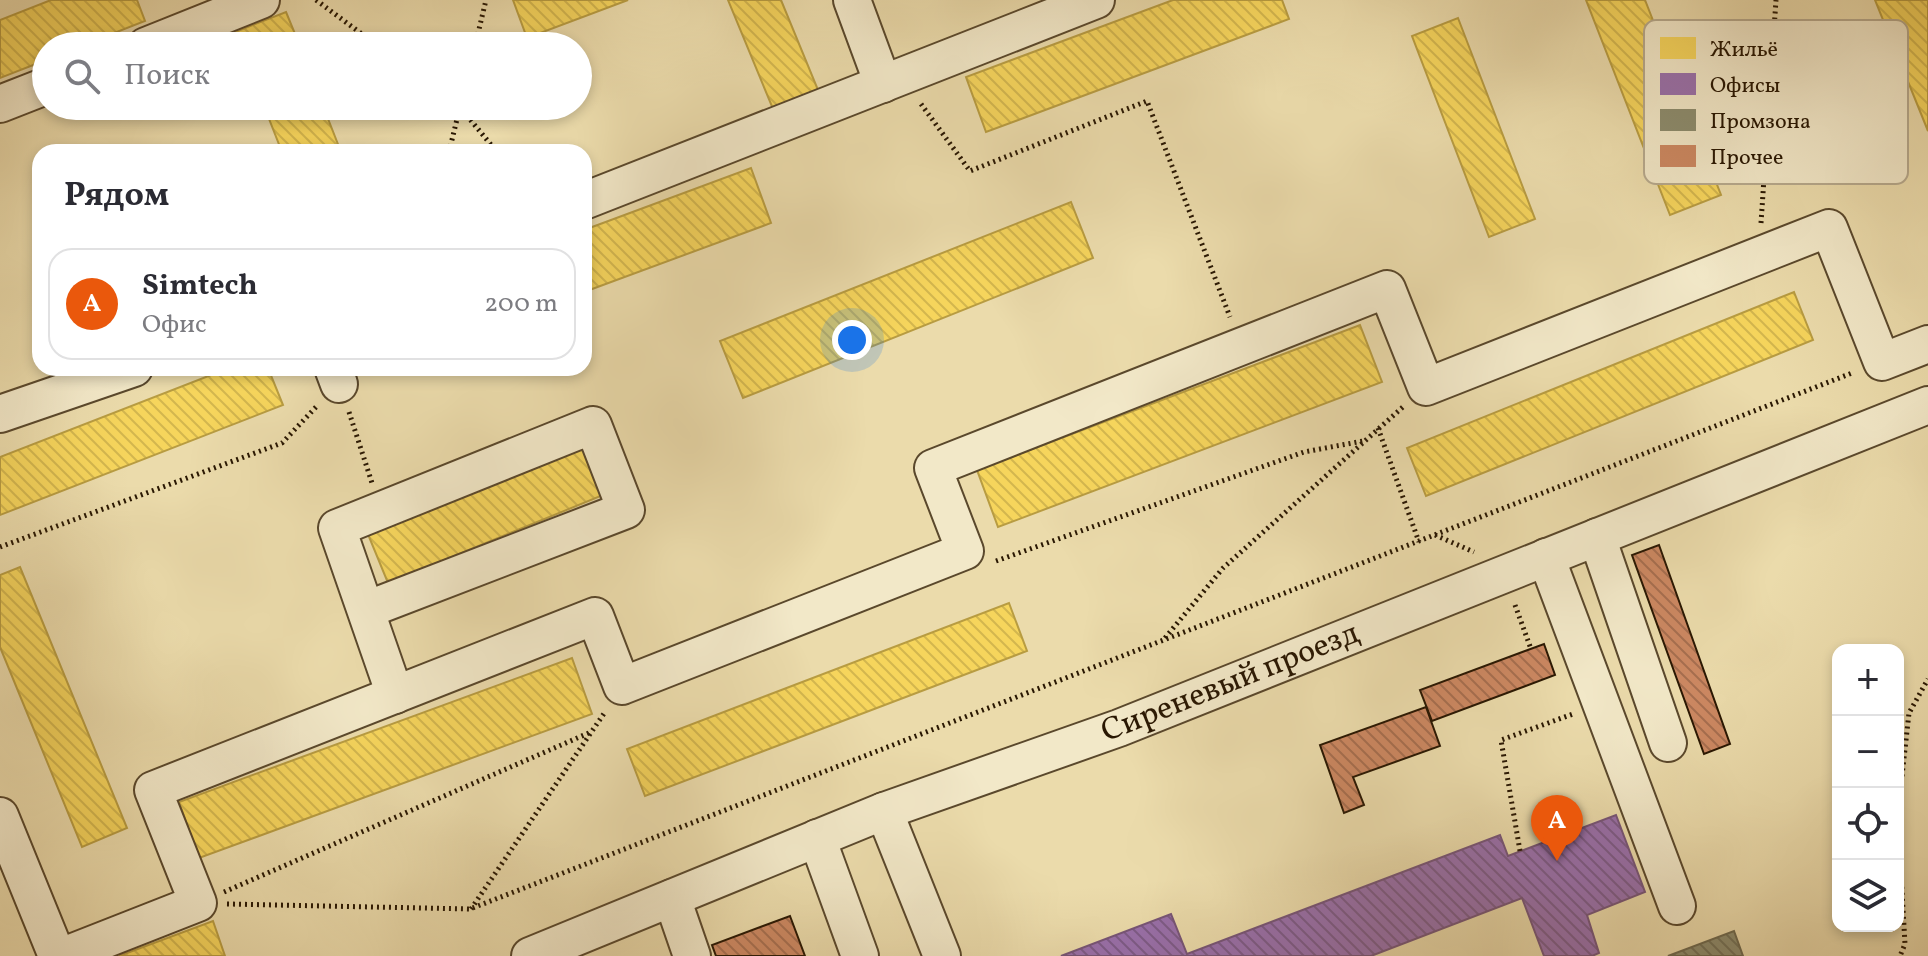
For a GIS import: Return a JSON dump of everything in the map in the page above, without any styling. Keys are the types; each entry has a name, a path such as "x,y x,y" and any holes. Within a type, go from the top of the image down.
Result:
{"street":[{"path":"181,32 261,0"},
{"path":"852,0 892,81"},
{"path":"592,198 1096,0"},
{"path":"0,104 32,91"},
{"path":"0,816 60,956 198,903 153,790 595,616 622,686 965,551 933,468 1387,289 1426,387 1829,228 1882,362 1928,344"},
{"path":"0,414 111,376"},
{"name":"Сиреневый проезд","path":"530,956 884,811 1119,728 1928,405"},
{"path":"366,610 626,510 593,425 337,528 395,695"},
{"path":"1597,537 1668,743"},
{"path":"1546,557 1677,906"},
{"path":"884,811 942,956"},
{"path":"817,838 860,956"},
{"path":"672,898 692,956"}],"path":[{"path":"316,0 359,32"},
{"path":"478,32 486,0"},
{"path":"1775,20 1776,0"},
{"path":"892,81 970,171 1147,101 1241,347"},
{"path":"451,144 457,120"},
{"path":"471,120 491,144"},
{"path":"1759,255 1764,184"},
{"path":"198,903 470,909 1882,362"},
{"path":"336,376 381,511"},
{"path":"0,547 282,443 336,376"},
{"path":"1163,641 1223,568 1426,387"},
{"path":"1378,428 1419,542"},
{"path":"965,551 985,565 1304,452 1363,441"},
{"path":"1503,574 1531,649"},
{"path":"1901,788 1909,713 1928,679"},
{"path":"470,909 622,686"},
{"path":"1520,851 1501,740 1601,704"},
{"path":"198,903 591,732"},
{"path":"1900,860 1905,944 1900,956"}],"building: Жильё":[{"path":"51,0 137,0 145,21 117,32 32,32 32,65 0,78 0,20"},
{"path":"513,0 628,0 543,32 525,32"},
{"path":"728,0 781,0 818,90 773,109"},
{"path":"1173,0 1282,0 1289,19 986,132 966,77"},
{"path":"1586,0 1645,0 1653,20 1644,20 1644,148"},
{"path":"1875,0 1928,0 1928,131 1908,82 1908,20 1883,20"},
{"path":"286,12 294,32 235,32"},
{"path":"1458,18 1535,219 1489,237 1412,36"},
{"path":"269,120 328,120 338,144 279,144"},
{"path":"751,168 771,223 592,289 592,227"},
{"path":"1658,184 1717,184 1721,195 1670,215"},
{"path":"1071,202 1093,258 743,398 720,341"},
{"path":"1794,292 1813,340 1426,496 1407,448"},
{"path":"1360,325 1382,382 998,527 977,470"},
{"path":"208,376 271,376 283,405 0,515 0,457"},
{"path":"586,438 608,493 388,583 365,527"},
{"path":"20,567 127,828 82,847 0,647 0,575"},
{"path":"1009,603 1027,651 645,796 627,749"},
{"path":"572,658 592,714 199,858 179,802"},
{"path":"213,921 225,956 119,956"}],"building: Офисы":[{"path":"1616,815 1645,892 1587,915 1599,953 1592,956 1544,956 1522,898 1371,956 1061,956 1171,914 1187,954 1500,835 1508,856"}],"building: Промзона":[{"path":"1734,931 1743,956 1668,956"}],"building: Прочее":[{"path":"1659,545 1730,744 1704,754 1632,555"},
{"path":"1544,644 1555,675 1432,721 1420,690"},
{"path":"1426,707 1440,746 1353,777 1364,805 1344,813 1320,745"},
{"path":"790,916 805,956 716,956 712,945"}],"place":[{"name":"Simtech","path":"1557,861"}]}
